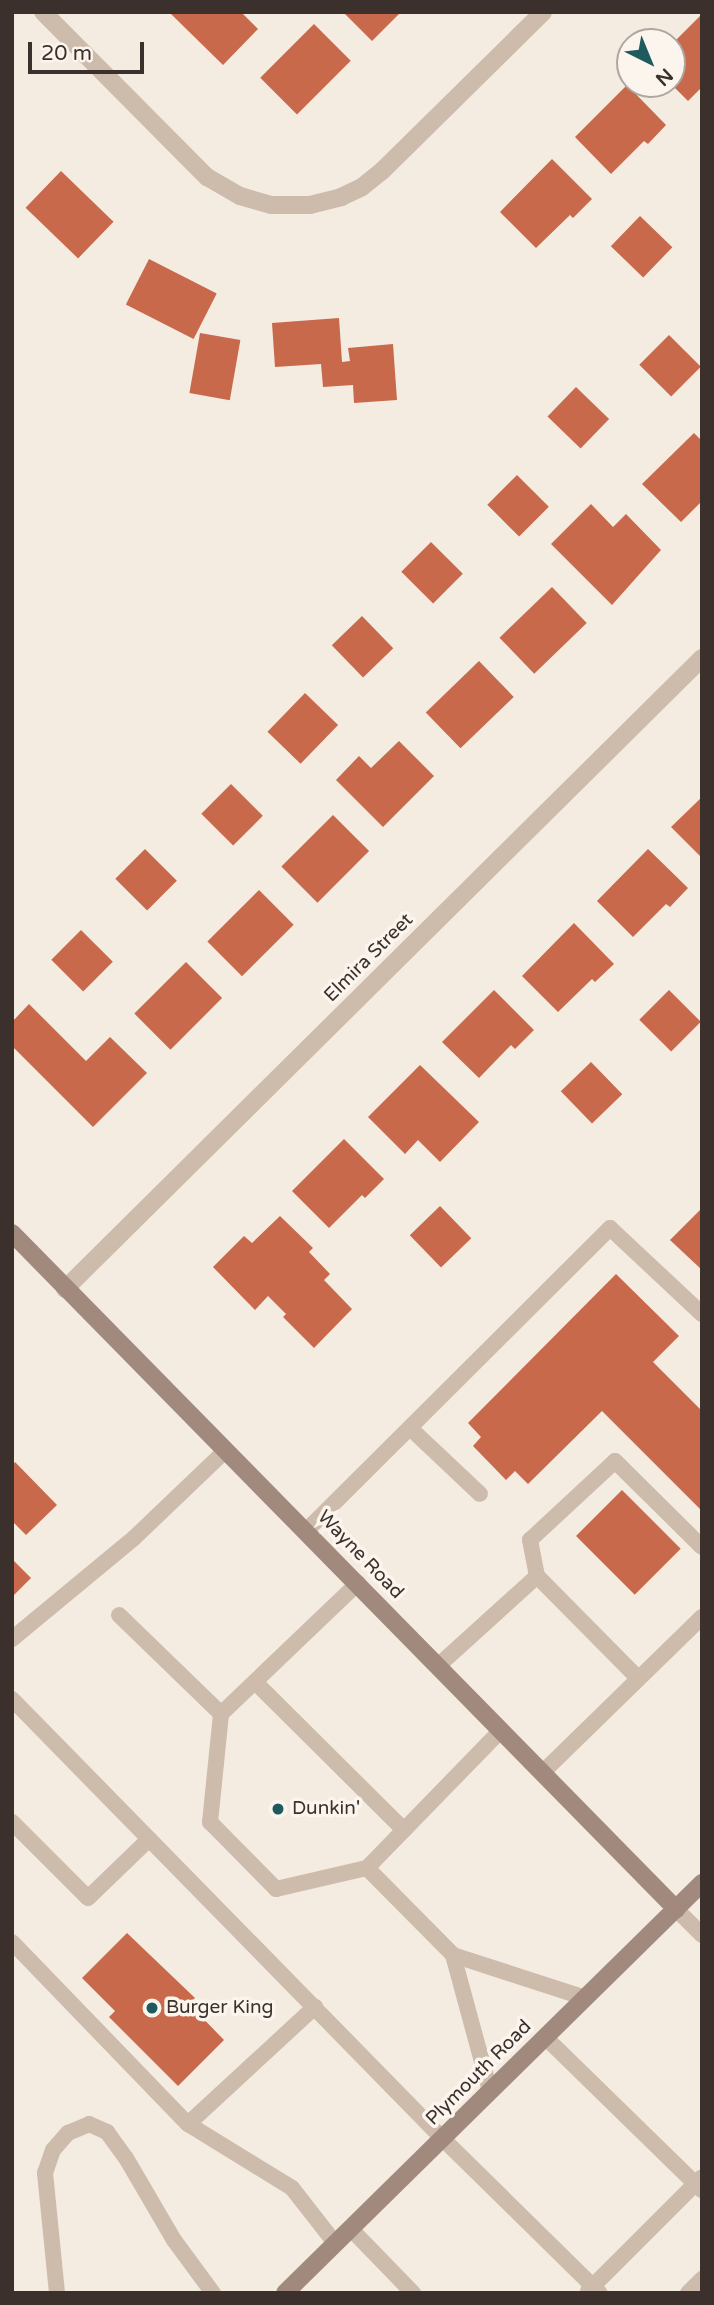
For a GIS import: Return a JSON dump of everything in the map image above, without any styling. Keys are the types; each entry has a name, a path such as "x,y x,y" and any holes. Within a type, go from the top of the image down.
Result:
{"main road":[{"name":"Wayne Road","path":"12,1233 307,1530 676,1909"},
{"name":"Plymouth Road","path":"285,2293 702,1883"}],"street":[{"path":"43,12 206,177 240,197 271,205 310,205 341,197 362,187 382,171 543,12"},
{"name":"Elmira Street","path":"65,1289 702,657"}],"lane":[{"path":"307,1530 610,1228 702,1314"},
{"path":"410,1428 480,1494"},
{"path":"12,1639 134,1538 226,1450"},
{"path":"638,1678 537,1576 530,1540 615,1461 702,1547"},
{"path":"439,1665 537,1576"},
{"path":"358,1583 221,1714 210,1822 276,1889 366,1868 501,1730"},
{"path":"119,1615 221,1714"},
{"path":"543,1772 702,1617"},
{"path":"255,1682 404,1830"},
{"path":"12,1699 593,2290 700,2184 545,2037"},
{"path":"12,1822 88,1898 149,1839"},
{"path":"366,1868 453,1955 585,1998"},
{"path":"676,1909 702,1935"},
{"path":"12,1942 188,2124 292,2188 335,2244"},
{"path":"453,1955 489,2091"},
{"path":"188,2124 315,2007"},
{"path":"57,2293 45,2173 53,2150 68,2133 89,2124 107,2132 126,2158 174,2240 213,2293"},
{"path":"350,2228 413,2293"},
{"path":"688,2293 702,2279"}],"building":[{"path":"241,12 258,29 223,65 171,14"},
{"path":"343,12 401,12 372,41"},
{"path":"702,14 702,87 688,101 685,98 686,30"},
{"path":"314,24 351,61 297,115 260,78"},
{"path":"616,96 640,98 666,125 648,144 644,141 611,174 575,137"},
{"path":"552,159 592,199 573,218 570,215 536,248 500,212"},
{"path":"61,171 114,222 78,258 26,208"},
{"path":"640,216 672,247 643,277 611,246"},
{"path":"149,259 217,294 194,339 126,304"},
{"path":"339,318 342,362 350,361 348,348 393,344 397,400 354,403 353,385 323,387 321,364 275,367 272,323"},
{"path":"200,333 240,340 230,400 189,393"},
{"path":"669,335 701,367 671,397 639,365"},
{"path":"576,387 609,419 581,448 548,416"},
{"path":"694,433 702,441 702,501 681,522 642,484"},
{"path":"517,475 549,507 519,537 487,505"},
{"path":"591,504 613,527 626,514 661,550 612,605 551,544"},
{"path":"431,542 463,574 433,604 401,572"},
{"path":"552,587 587,623 534,674 499,638"},
{"path":"362,616 393,648 363,678 332,645"},
{"path":"479,661 514,697 461,748 426,712"},
{"path":"305,693 338,725 301,764 267,732"},
{"path":"399,741 434,776 383,827 336,780 359,756 371,768"},
{"path":"231,784 263,816 233,846 201,814"},
{"path":"702,797 702,858 671,827"},
{"path":"333,815 369,851 317,903 281,867"},
{"path":"145,849 177,881 147,911 115,879"},
{"path":"648,849 688,888 670,907 666,904 633,937 597,901"},
{"path":"259,890 294,925 242,976 207,942"},
{"path":"574,923 614,964 595,982 592,979 558,1012 522,976"},
{"path":"81,930 113,962 83,992 51,960"},
{"path":"186,962 222,998 170,1050 134,1014"},
{"path":"494,990 534,1030 515,1049 511,1045 479,1078 442,1042"},
{"path":"669,990 701,1022 671,1052 639,1020"},
{"path":"29,1004 86,1061 110,1037 147,1073 93,1127 12,1046 12,1022"},
{"path":"591,1062 622,1094 592,1124 561,1091"},
{"path":"420,1065 479,1122 440,1162 418,1140 405,1154 368,1117"},
{"path":"344,1139 384,1179 365,1198 362,1195 329,1228 292,1191"},
{"path":"440,1206 471,1238 441,1268 410,1235"},
{"path":"702,1208 702,1270 670,1240"},
{"path":"280,1216 313,1248 309,1252 330,1274 324,1280 352,1309 314,1348 283,1317 286,1314 268,1296 255,1310 213,1267 244,1236 252,1243"},
{"path":"616,1274 679,1336 653,1362 702,1411 702,1511 602,1411 528,1484 515,1471 506,1480 473,1446 481,1437 468,1423"},
{"path":"15,1462 57,1505 26,1535 12,1521 12,1466"},
{"path":"622,1490 681,1549 635,1595 576,1536"},
{"path":"12,1559 31,1578 12,1597"},
{"name":"Burger King","path":"127,1933 195,1998 189,2004 224,2040 178,2086 109,2017 115,2011 82,1978"}],"place":[{"name":"Dunkin'","path":"278,1809"},
{"name":"Burger King","path":"152,2008"}]}
